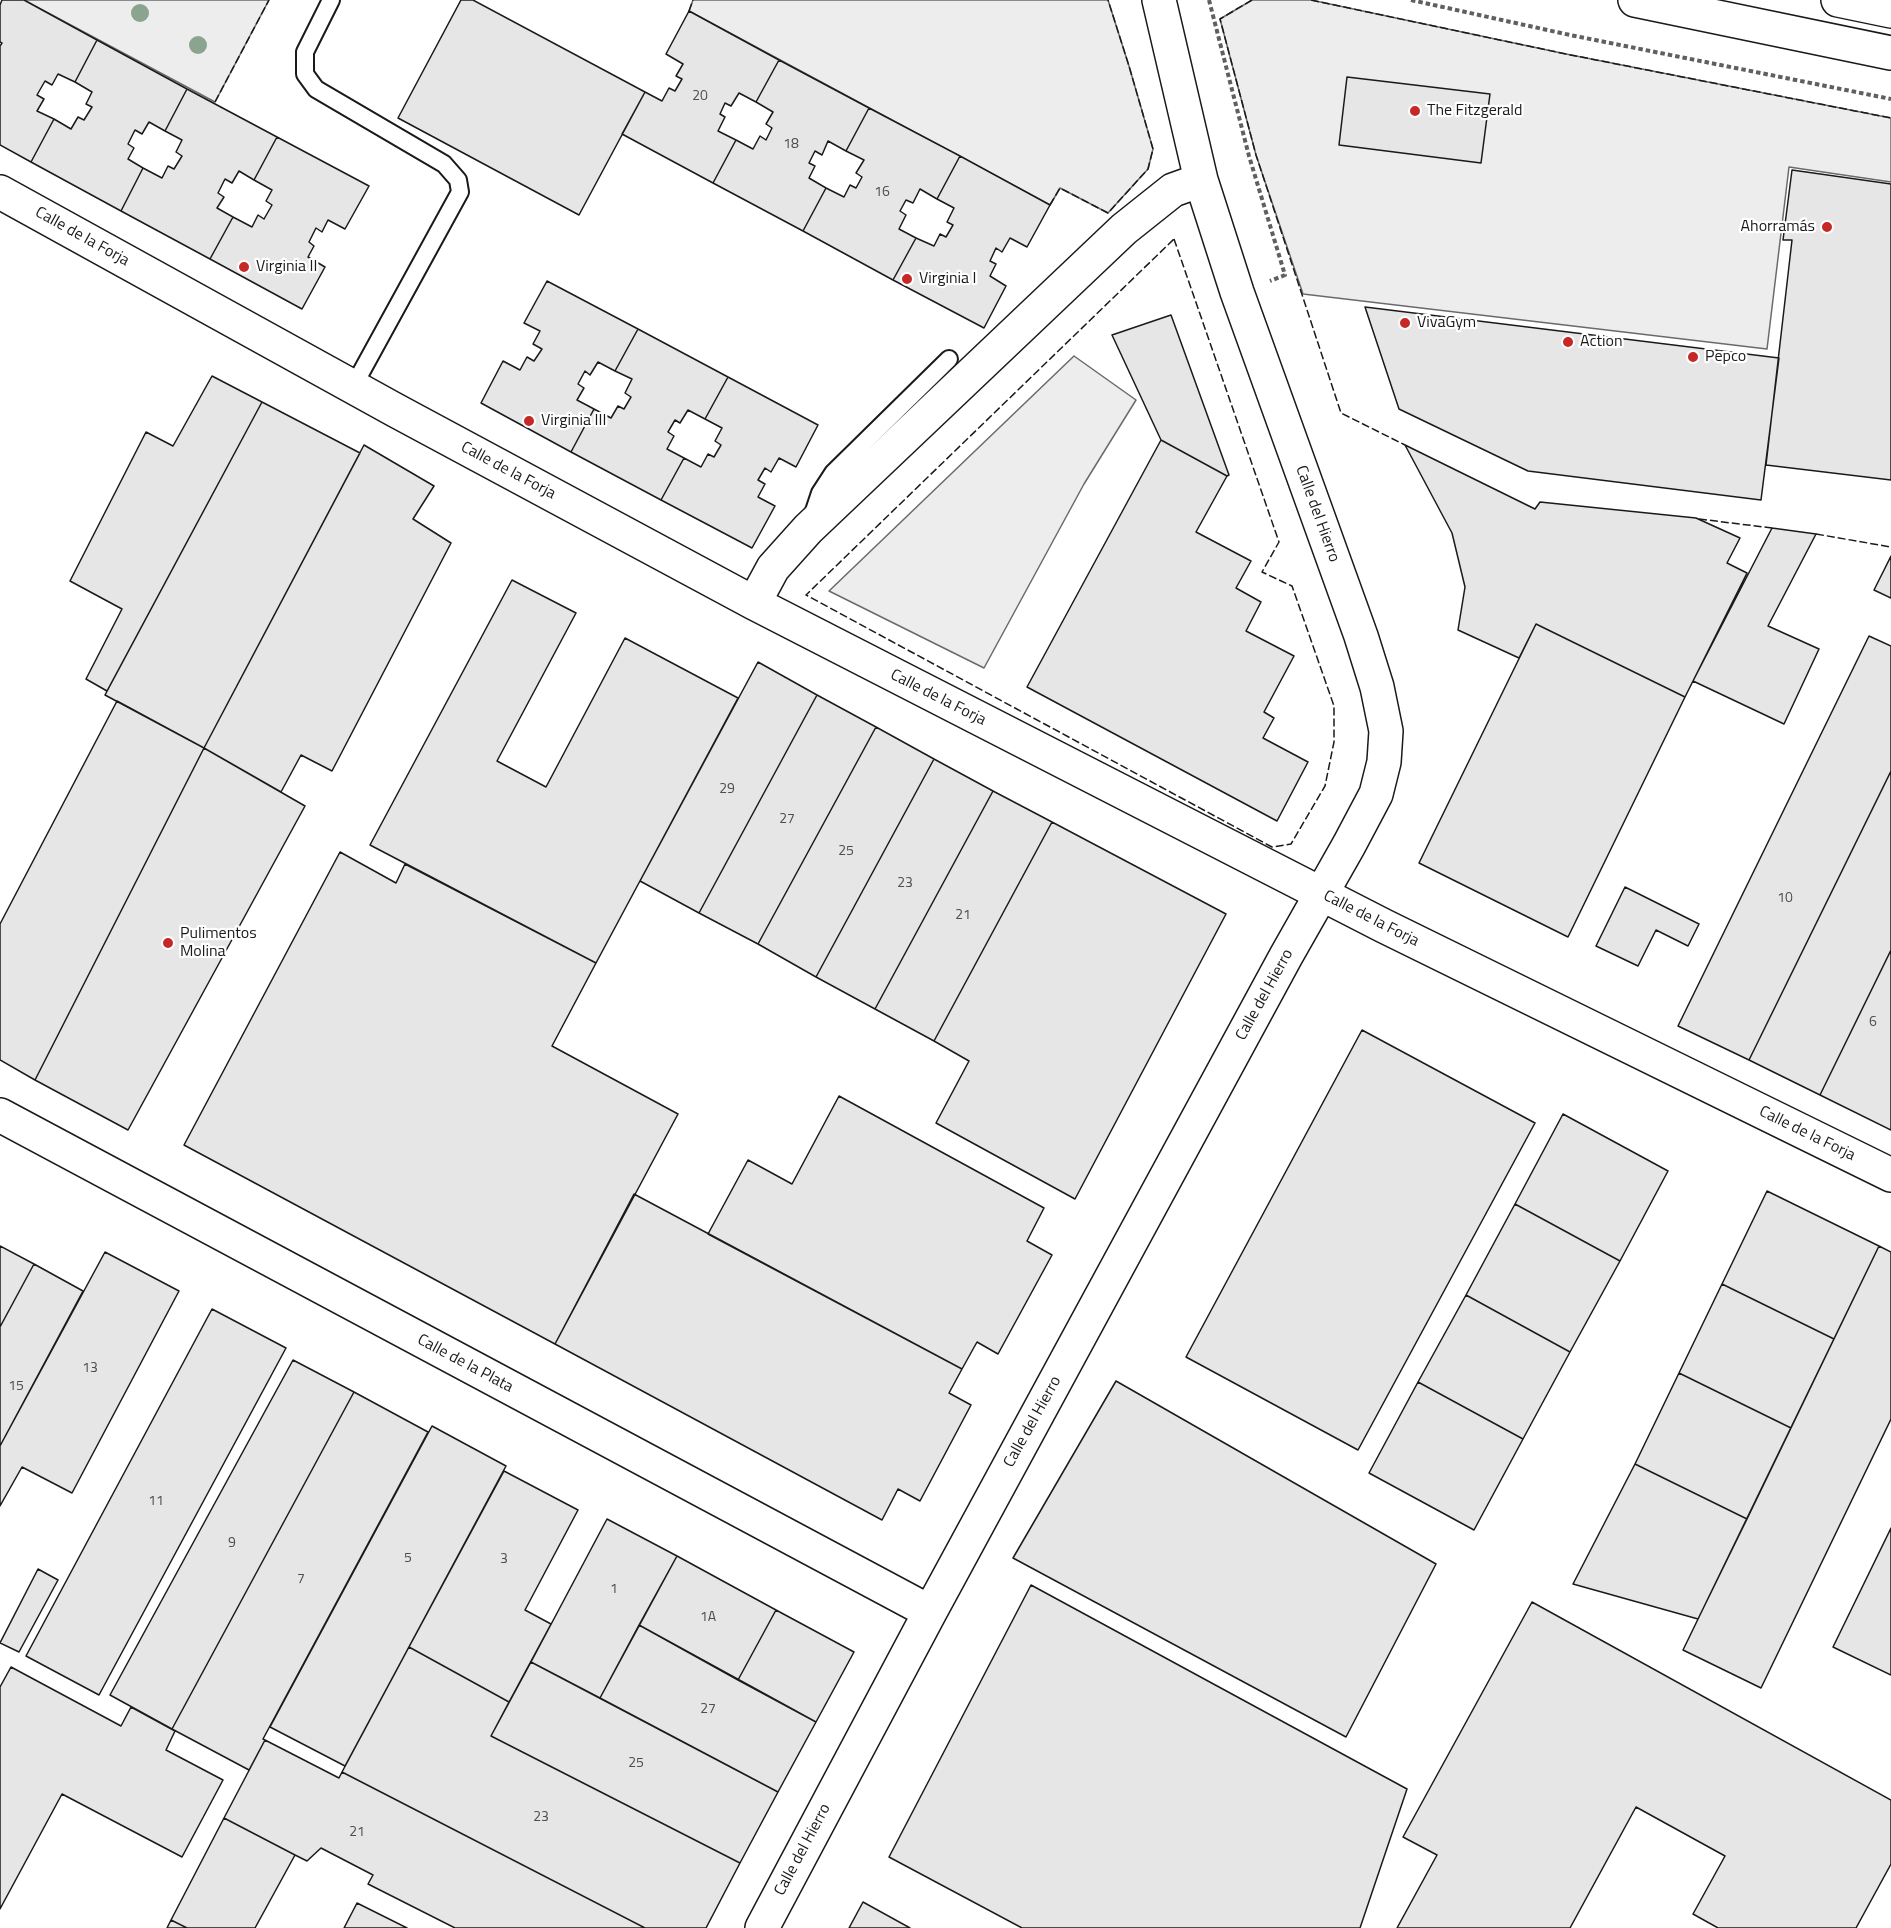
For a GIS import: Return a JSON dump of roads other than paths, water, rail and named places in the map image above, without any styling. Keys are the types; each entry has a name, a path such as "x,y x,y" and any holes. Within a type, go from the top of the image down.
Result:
{"street":[{"name":"Calle del Hierro","path":"762,1928 930,1612 1376,794 1384,762 1386,731 1377,687 1361,636 1237,292 1201,180 1160,0"},
{"path":"1635,0 1891,53"},
{"path":"1838,0 1891,11"},
{"path":"754,603 773,568 808,529 1124,229 1173,190 1201,180"},
{"name":"Calle de la Forja","path":"0,192 353,387 754,603 1322,895 1891,1175"},
{"name":"Calle de la Plata","path":"0,1115 930,1612"}],"lane":[{"path":"331,0 305,52 305,74 316,89 444,164 458,180 460,192 353,387"},
{"path":"808,529 819,493 833,472 949,359"}],"place":[{"name":"The Fitzgerald","path":"1415,111"},
{"name":"Ahorramás","path":"1827,227"},
{"name":"Virginia II","path":"244,267"},
{"name":"Virginia I","path":"907,279"},
{"name":"VivaGym","path":"1405,323"},
{"name":"Action","path":"1568,342"},
{"name":"Pepco","path":"1693,357"},
{"name":"Virginia III","path":"529,421"},
{"name":"Pulimentos Molina","path":"168,943"}]}
